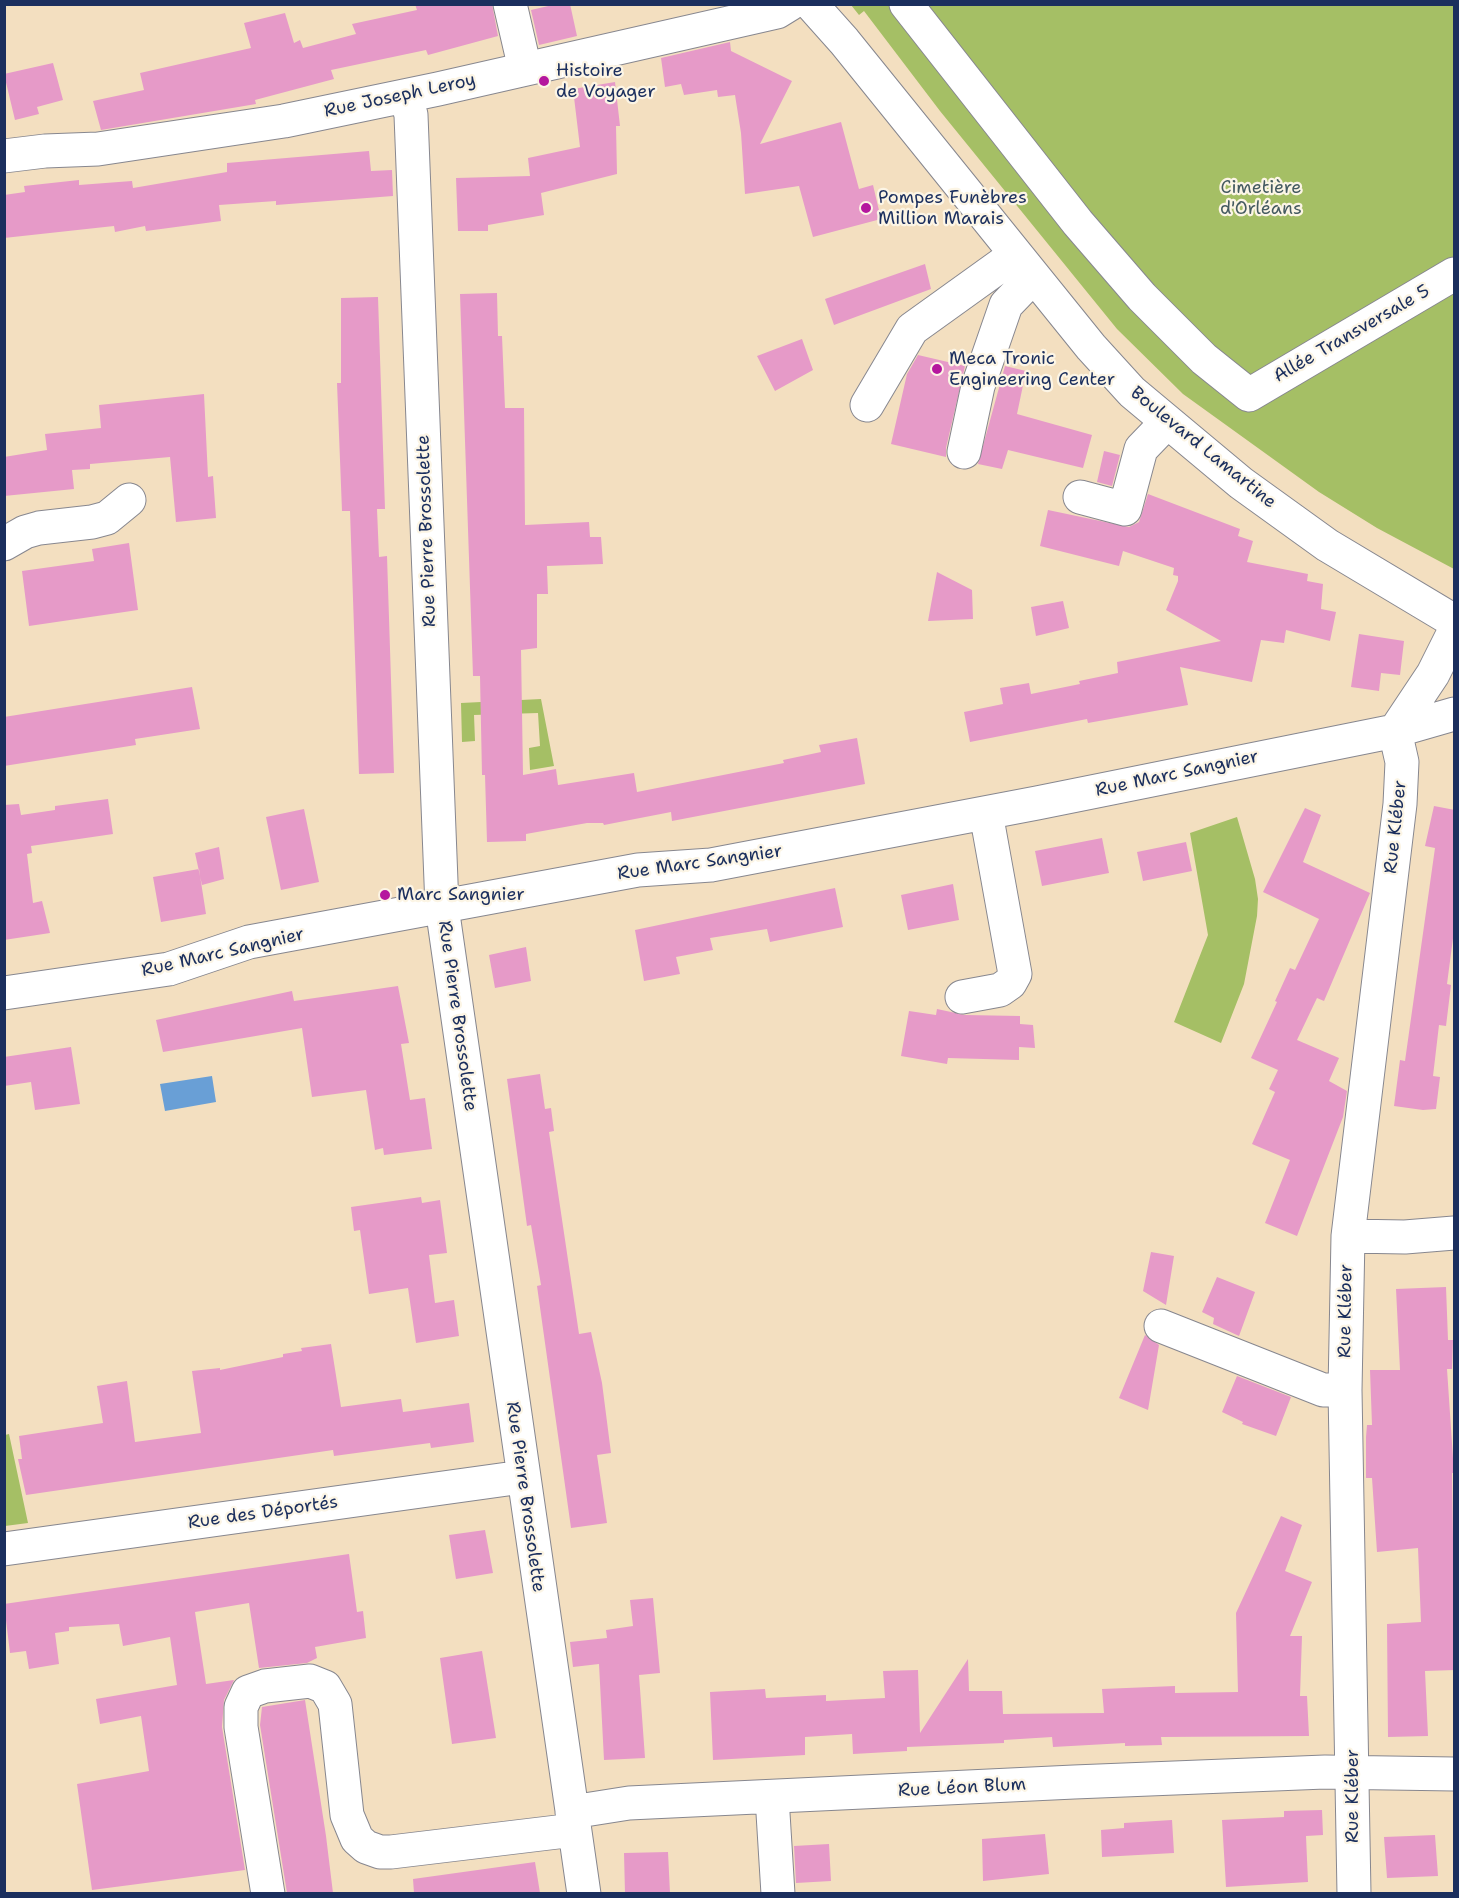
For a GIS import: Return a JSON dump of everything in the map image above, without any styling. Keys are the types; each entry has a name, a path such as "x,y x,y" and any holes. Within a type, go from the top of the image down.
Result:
{"street":[{"path":"510,4 525,69"},
{"name":"Rue Joseph Leroy","path":"4,156 45,151 98,149 284,121 406,96 777,12 790,4"},
{"name":"Boulevard Lamartine","path":"811,4 844,41 1091,347 1132,392 1241,483 1327,545 1455,621"},
{"path":"822,4 1031,265 1152,394 1262,484 1411,576 1455,596"},
{"name":"Allée Transversale 5","path":"906,4 1077,223 1142,297 1204,359 1250,395 1455,274"},
{"name":"Rue Pierre Brossolette","path":"406,96 411,115 442,907 522,1477 584,1893"},
{"path":"867,405 912,329 1024,266"},
{"path":"964,452 978,386 1006,305 1024,266"},
{"path":"1080,497 1125,509 1141,448 1167,422"},
{"path":"4,544 25,532 39,528 107,518 129,500"},
{"path":"1395,731 1433,674 1455,632"},
{"name":"Rue Marc Sangnier","path":"4,993 169,969 249,942 638,870 711,865 986,813 1395,731 1455,714"},
{"name":"Rue Kléber","path":"1354,1893 1345,1390 1348,1236 1400,804 1402,762 1395,731"},
{"path":"962,997 1000,990 1010,983 1015,974 986,813"},
{"path":"1348,1236 1370,1234 1405,1237 1455,1233"},
{"path":"1161,1326 1323,1390 1345,1390"},
{"name":"Rue des Déportés","path":"4,1550 522,1477"},
{"name":"Rue Léon Blum","path":"268,1893 241,1727 241,1707 249,1692 265,1686 310,1681 325,1687 335,1704 346,1815 357,1839 366,1847 391,1852 573,1821 629,1803 1074,1782 1352,1772 1455,1773"},
{"path":"772,1797 778,1893"}],"green space":[{"name":"Cimetière d'Orléans","path":"851,5 1454,5 1454,569 1377,528 1319,492 1183,394 1117,329 940,111 864,11 859,15"},
{"path":"541,699 554,766 530,770 529,748 540,746 538,713 474,715 475,741 462,742 461,703"},
{"path":"1237,817 1255,879 1258,899 1257,916 1244,984 1221,1043 1174,1022 1208,935 1190,833"},
{"path":"9,1434 28,1523 5,1526 5,1435"}],"water":[{"path":"212,1076 216,1102 165,1111 160,1084"}],"building":[{"path":"415,4 492,4 498,36 428,55 426,50 331,70 334,79 255,100 256,104 101,130 93,101 144,90 140,73 251,48 244,23 285,13 294,43 300,40 303,48 356,34 352,24 417,10"},
{"path":"557,4 570,4 577,36 539,45 531,10"},
{"path":"730,42 731,51 792,81 760,144 841,122 859,189 873,185 881,219 813,237 799,186 745,194 741,133 735,95 718,97 717,90 684,95 681,84 665,87 661,58"},
{"path":"53,63 63,100 37,107 39,114 15,120 4,74"},
{"path":"615,82 620,126 616,126 617,174 541,193 544,215 488,225 488,231 458,231 456,178 530,176 528,158 580,147 573,89"},
{"path":"369,151 371,171 392,170 393,196 276,205 276,201 219,205 221,221 146,231 145,226 115,232 114,226 4,238 4,195 25,192 24,186 79,180 79,185 132,181 133,188 227,172 227,163"},
{"path":"925,264 931,289 834,325 825,299"},
{"path":"497,293 498,336 502,336 505,408 524,408 525,525 589,522 590,537 601,537 603,564 547,566 548,594 537,594 537,648 521,650 523,775 556,769 558,785 634,773 637,792 784,763 783,760 821,752 819,745 857,738 865,784 672,821 671,812 604,825 603,823 587,823 526,834 526,841 487,842 485,775 482,775 480,676 473,676 460,294"},
{"path":"378,297 385,509 377,509 379,557 387,556 394,773 359,774 350,511 342,511 337,383 341,383 341,298"},
{"path":"802,339 813,370 775,391 757,356"},
{"path":"918,355 965,366 946,448 946,457 891,444 907,374"},
{"path":"1005,366 1026,371 1017,414 1092,435 1083,468 1008,450 1002,469 978,464"},
{"path":"204,394 208,477 213,476 216,518 176,522 170,457 90,464 90,469 72,470 74,489 4,496 4,457 47,450 45,434 101,428 99,405"},
{"path":"1104,451 1120,455 1112,486 1097,482"},
{"path":"1148,494 1240,529 1238,536 1253,541 1247,562 1308,574 1307,581 1323,584 1321,609 1336,612 1330,641 1286,630 1284,643 1261,640 1252,682 1180,667 1188,705 1088,723 1087,719 970,742 964,712 1003,704 1000,688 1029,683 1031,694 1080,684 1079,681 1118,673 1117,662 1221,641 1166,610 1178,581 1178,576 1173,575 1174,568 1123,551 1119,566 1040,546 1048,510 1129,527 1139,522"},
{"path":"129,543 138,610 29,626 22,571 94,561 92,549"},
{"path":"937,572 972,590 973,619 928,621"},
{"path":"1063,601 1069,628 1036,636 1031,607"},
{"path":"1359,634 1404,641 1400,675 1381,673 1379,691 1351,687"},
{"path":"192,687 200,729 135,739 136,745 4,766 4,717"},
{"path":"108,799 113,834 31,846 32,853 27,854 33,903 42,901 50,933 4,940 4,805 19,804 21,815 55,810 55,806"},
{"path":"1434,806 1455,810 1455,923 1447,984 1451,985 1446,1026 1439,1025 1433,1076 1440,1077 1436,1109 1423,1110 1394,1106 1400,1060 1405,1061 1435,848 1425,846"},
{"path":"1305,808 1321,815 1303,862 1370,893 1324,1001 1317,998 1297,1040 1339,1058 1329,1081 1347,1091 1343,1117 1297,1236 1265,1223 1290,1160 1252,1144 1275,1092 1269,1089 1278,1070 1251,1058 1290,968 1295,970 1319,919 1263,892"},
{"path":"304,809 319,882 281,890 266,817"},
{"path":"1102,838 1109,873 1042,886 1035,851"},
{"path":"1186,842 1192,871 1143,881 1137,852"},
{"path":"219,847 224,879 202,885 195,853"},
{"path":"199,869 206,914 161,922 153,877"},
{"path":"953,884 959,920 908,930 901,895"},
{"path":"835,888 843,927 770,942 767,929 710,938 713,950 676,957 680,974 644,981 635,930"},
{"path":"526,947 531,981 495,988 489,955"},
{"path":"398,986 409,1043 401,1044 410,1100 425,1098 432,1149 384,1155 383,1148 375,1150 366,1090 312,1097 302,1028 163,1052 156,1020 292,991 294,1001"},
{"path":"937,1009 965,1015 1020,1016 1020,1024 1033,1025 1035,1048 1019,1047 1019,1060 948,1058 947,1064 901,1056 909,1011 936,1015"},
{"path":"71,1047 80,1104 35,1110 31,1082 4,1086 4,1057"},
{"path":"540,1074 545,1109 551,1108 554,1131 549,1132 579,1334 591,1332 602,1383 611,1453 597,1455 607,1523 571,1528 537,1286 541,1285 531,1225 527,1226 507,1079"},
{"path":"421,1197 422,1203 440,1200 447,1253 429,1255 435,1303 454,1300 459,1336 416,1343 408,1288 369,1294 360,1230 354,1231 351,1207"},
{"path":"1151,1252 1174,1256 1166,1305 1143,1291"},
{"path":"1217,1277 1255,1292 1239,1336 1213,1324 1214,1318 1202,1312"},
{"path":"1446,1287 1448,1340 1453,1340 1452,1369 1447,1369 1454,1473 1452,1473 1455,1670 1425,1671 1428,1736 1388,1737 1387,1624 1421,1622 1418,1548 1377,1552 1372,1478 1366,1478 1367,1425 1372,1425 1370,1370 1400,1370 1396,1289"},
{"path":"1145,1335 1159,1345 1148,1410 1119,1398"},
{"path":"331,1344 341,1407 401,1399 403,1412 469,1403 474,1442 431,1448 430,1443 334,1456 333,1450 26,1495 18,1459 22,1459 19,1436 103,1423 97,1386 127,1381 135,1442 201,1433 192,1371 220,1368 220,1370 283,1357 283,1354 302,1351 301,1348"},
{"path":"1237,1376 1291,1397 1276,1436 1242,1424 1243,1422 1222,1412"},
{"path":"1281,1516 1302,1525 1285,1571 1312,1582 1290,1636 1302,1636 1300,1696 1307,1696 1309,1736 1161,1737 1162,1745 1125,1746 1125,1743 1053,1747 1052,1737 1004,1740 1004,1743 907,1747 907,1751 853,1754 852,1734 805,1737 805,1755 713,1760 710,1692 765,1689 766,1698 826,1695 826,1701 885,1698 883,1671 918,1670 920,1733 968,1659 969,1691 1002,1691 1003,1714 1104,1713 1102,1689 1175,1686 1175,1693 1238,1692 1236,1613"},
{"path":"485,1530 493,1573 456,1579 449,1535"},
{"path":"349,1554 357,1612 363,1611 366,1638 315,1647 317,1658 307,1663 259,1668 249,1603 195,1612 206,1684 234,1680 224,1700 222,1727 245,1870 92,1890 77,1784 149,1771 141,1716 100,1724 96,1699 177,1685 170,1637 123,1646 119,1624 69,1627 69,1631 55,1633 59,1664 29,1669 26,1651 10,1653 4,1604"},
{"path":"653,1598 660,1673 639,1675 645,1758 604,1760 599,1664 573,1667 570,1642 607,1638 606,1630 633,1626 630,1600"},
{"path":"482,1651 496,1738 452,1744 440,1658"},
{"path":"305,1700 333,1893 287,1893 260,1725 262,1707"},
{"path":"1322,1810 1323,1835 1306,1836 1308,1882 1226,1887 1222,1820 1284,1817 1284,1811"},
{"path":"1172,1820 1174,1853 1102,1857 1101,1830 1124,1828 1124,1823"},
{"path":"1045,1834 1049,1874 983,1881 982,1839"},
{"path":"1435,1835 1438,1876 1387,1878 1384,1837"},
{"path":"829,1844 831,1881 796,1883 794,1846"},
{"path":"668,1852 670,1893 625,1893 624,1853"},
{"path":"535,1862 540,1893 414,1893 413,1879"}],"place":[{"name":"Histoire de Voyager","path":"544,81"},
{"name":"Pompes Funèbres Million Marais","path":"866,208"},
{"name":"Meca Tronic Engineering Center","path":"937,369"},
{"name":"Marc Sangnier","path":"385,895"}]}
